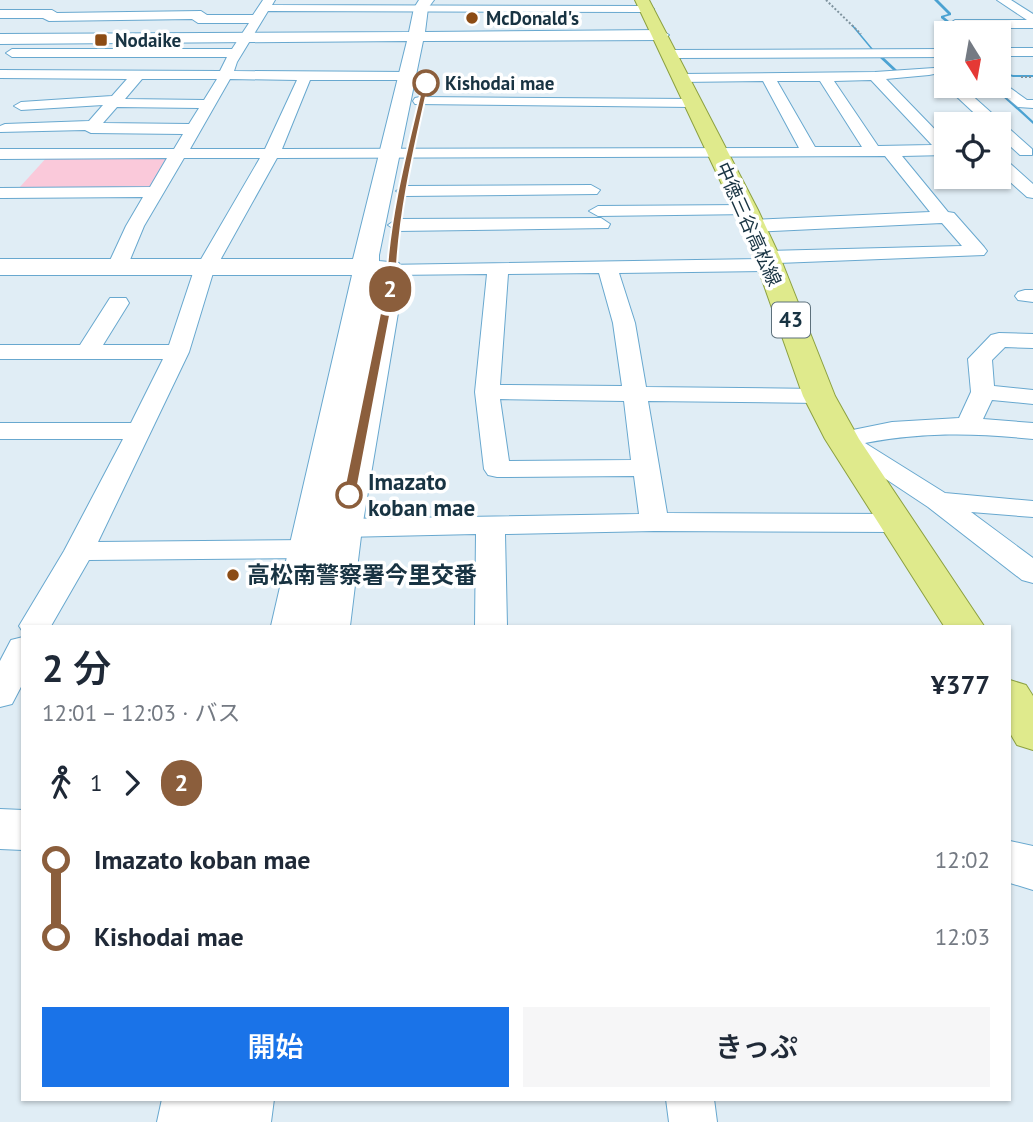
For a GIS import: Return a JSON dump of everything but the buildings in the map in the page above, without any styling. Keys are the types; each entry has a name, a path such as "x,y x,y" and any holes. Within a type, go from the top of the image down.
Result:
{"main road":[{"name":"中徳三谷高松線","path":"645,4 749,218 819,396 842,439 963,625"}],"street":[{"path":"1003,0 1033,21"},
{"path":"0,5 25,2"},
{"path":"0,37 431,5 645,4"},
{"path":"291,625 330,542 391,284 366,255 420,101 425,34 431,5"},
{"path":"0,62 54,13"},
{"path":"0,14 201,15 198,19 256,20 425,34 575,35 680,77 875,76 934,72"},
{"path":"117,267 135,226 235,61 256,20"},
{"path":"1012,22 1033,21"},
{"path":"329,625 330,542 365,284 378,269 397,225 405,191 401,153 409,76 425,34"},
{"path":"12,53 103,52 92,62 235,61 305,75 409,76"},
{"path":"1012,52 1033,52"},
{"path":"420,101 539,102 539,114 680,77 881,54 934,53"},
{"path":"881,54 899,71 899,75"},
{"path":"335,76 344,59"},
{"path":"0,86 35,79 139,74 235,61"},
{"path":"0,74 35,79"},
{"path":"139,74 91,128 194,129"},
{"path":"36,625 79,551 140,431 177,352 206,266 272,152 305,75"},
{"path":"824,76 882,151 943,217"},
{"path":"875,76 934,137"},
{"path":"768,77 810,152"},
{"path":"2,132 35,79"},
{"path":"1012,95 1023,104 1033,104"},
{"path":"966,98 982,112"},
{"path":"17,106 115,102 209,104"},
{"path":"2,132 94,125"},
{"path":"1011,138 1029,152"},
{"path":"0,153 586,155 934,150"},
{"path":"1011,151 1029,152"},
{"path":"1,194 41,153"},
{"path":"586,155 591,190 600,217 624,323 654,522"},
{"path":"1011,174 1033,193"},
{"path":"405,191 591,190"},
{"path":"1,194 156,191"},
{"path":"0,267 610,269 977,251 947,217 600,217 397,225"},
{"path":"498,269 487,392 497,469 646,468"},
{"path":"87,352 117,303"},
{"path":"968,425 983,392 980,359 999,340 1033,341"},
{"path":"0,352 177,352"},
{"path":"487,392 819,396"},
{"path":"983,392 1033,397"},
{"path":"842,439 892,430 968,425 1033,431"},
{"path":"4,438 140,431"},
{"path":"842,439 938,501 1033,573"},
{"path":"938,501 1033,509"},
{"path":"79,551 330,542 490,524 897,523"},
{"path":"490,524 491,625"},
{"path":"0,646 21,648"},
{"path":"0,695 21,652"},
{"path":"0,829 21,830"},
{"path":"1011,862 1033,868"},
{"path":"188,1122 193,1101"},
{"path":"240,1122 243,1101"},
{"path":"690,1101 693,1122"}],"path":[{"path":"826,0 881,54"}],"shaded area":[{"path":"172,155 151,188 19,188 48,156"}],"waterway":[{"path":"936,0 950,14 942,17 947,21"},
{"path":"852,26 877,54"},
{"path":"880,56 897,72 888,74"},
{"path":"1012,76 1033,76"},
{"path":"1006,98 1033,123"}],"bus line":[{"name":"2","path":"349,495 391,284 392,254 405,191 408,160 426,83"}],"place":[{"name":"McDonald's","path":"472,18"},
{"name":"Nodaike","path":"101,40"},
{"name":"Kishodai mae","path":"426,83"},
{"name":"Imazato koban mae","path":"349,495"},
{"name":"高松南警察署今里交番","path":"233,575"}]}
